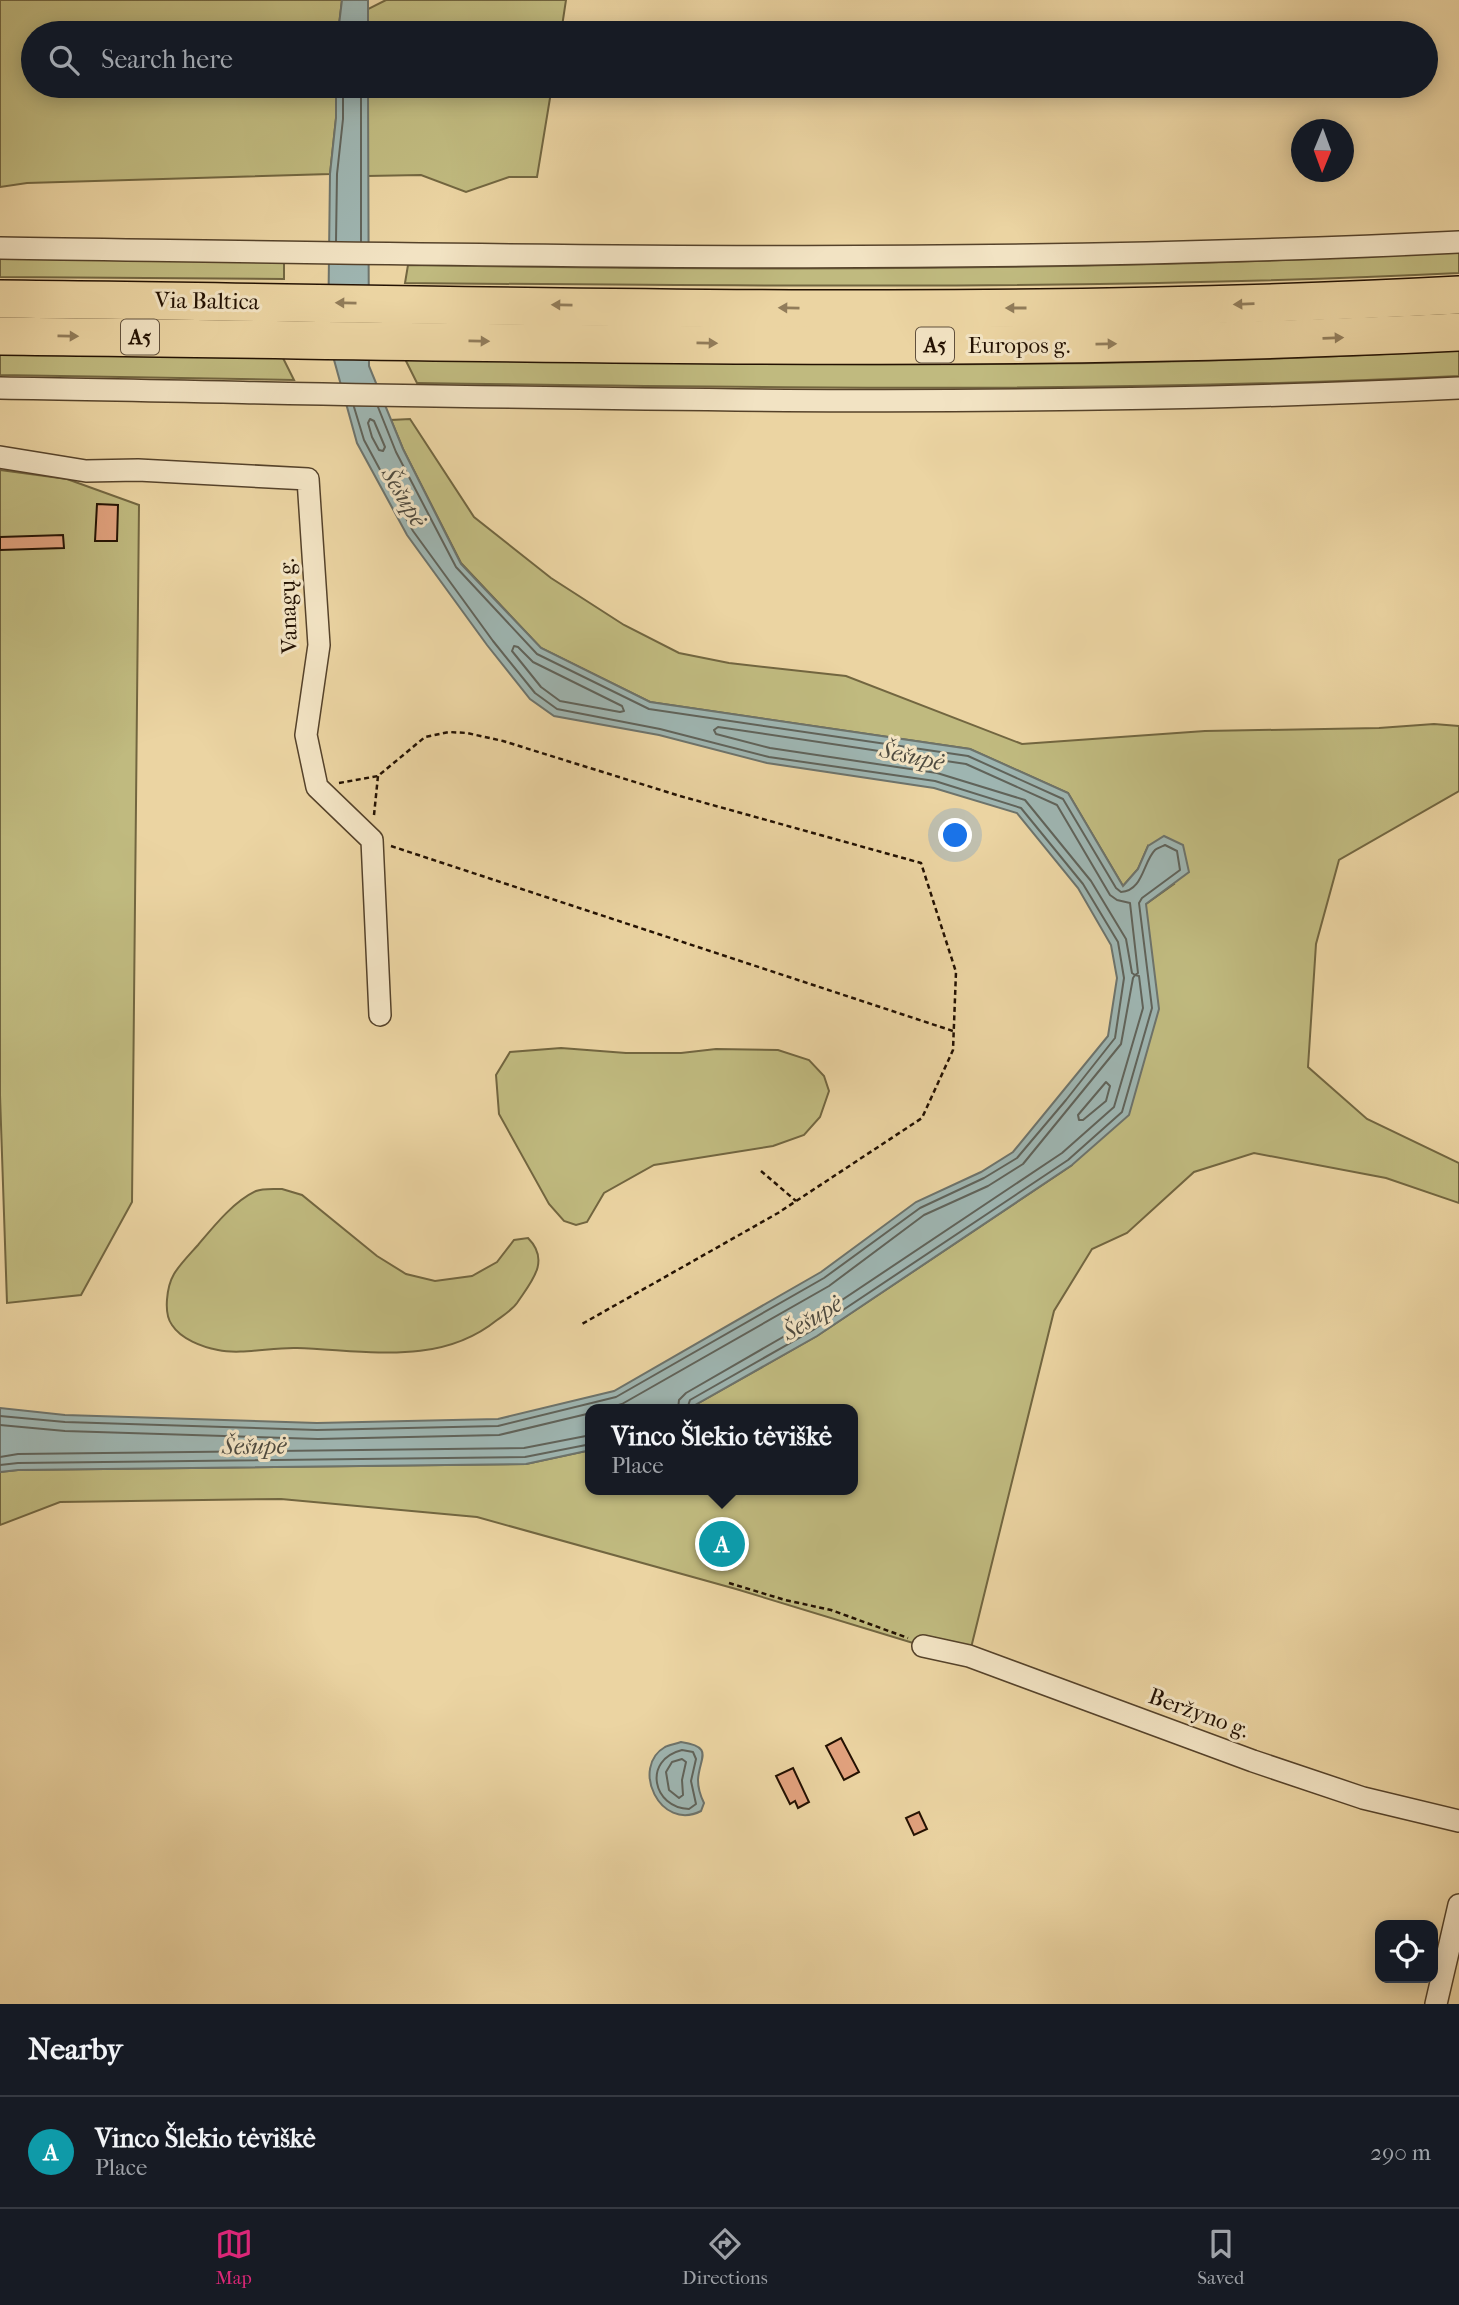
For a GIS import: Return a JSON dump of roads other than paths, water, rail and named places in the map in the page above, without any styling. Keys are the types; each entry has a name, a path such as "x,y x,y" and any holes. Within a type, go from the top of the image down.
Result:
{"highway":[{"name":"Europos g.","path":"414,304 1030,308 1271,303 1459,295"},
{"name":"Via Baltica","path":"0,299 414,304"},
{"name":"Europos g.","path":"411,340 1013,345 1241,341 1459,332"},
{"name":"Via Baltica","path":"0,335 411,340"}],"street":[{"path":"0,248 935,258 1227,252 1459,242"},
{"path":"0,388 1004,401 1459,388"},
{"name":"Vanagų g.","path":"0,457 86,471 138,470 308,479 319,645 306,735 317,787 372,840 380,1015"},
{"name":"Beržyno g.","path":"923,1646 970,1656 1253,1761 1363,1798 1459,1821"},
{"path":"1436,2004 1459,1905"}],"water":[{"path":"342,0 368,0 368,21 339,21"},
{"name":"Šešupė","path":"336,98 368,98 369,366 403,449 461,564 541,648 650,702 970,749 1068,793 1123,886 1138,869 1148,846 1164,836 1183,845 1189,872 1146,904 1159,1009 1129,1115 1072,1165 817,1336 697,1404 585,1404 585,1451 526,1464 0,1472 0,1408 65,1415 317,1423 498,1419 614,1391 821,1272 916,1202 981,1172 1013,1152 1108,1036 1117,978 1111,945 1078,888 1017,813 934,788 767,763 659,735 554,716 530,699 407,535 357,443 328,338 330,174"},
{"path":"681,1742 698,1747 703,1755 698,1780 704,1803 701,1811 686,1815 673,1813 662,1805 650,1782 650,1768 655,1756 665,1747"}],"place":[{"name":"Vinco Šlekio tėviškė","path":"722,1544"}]}
